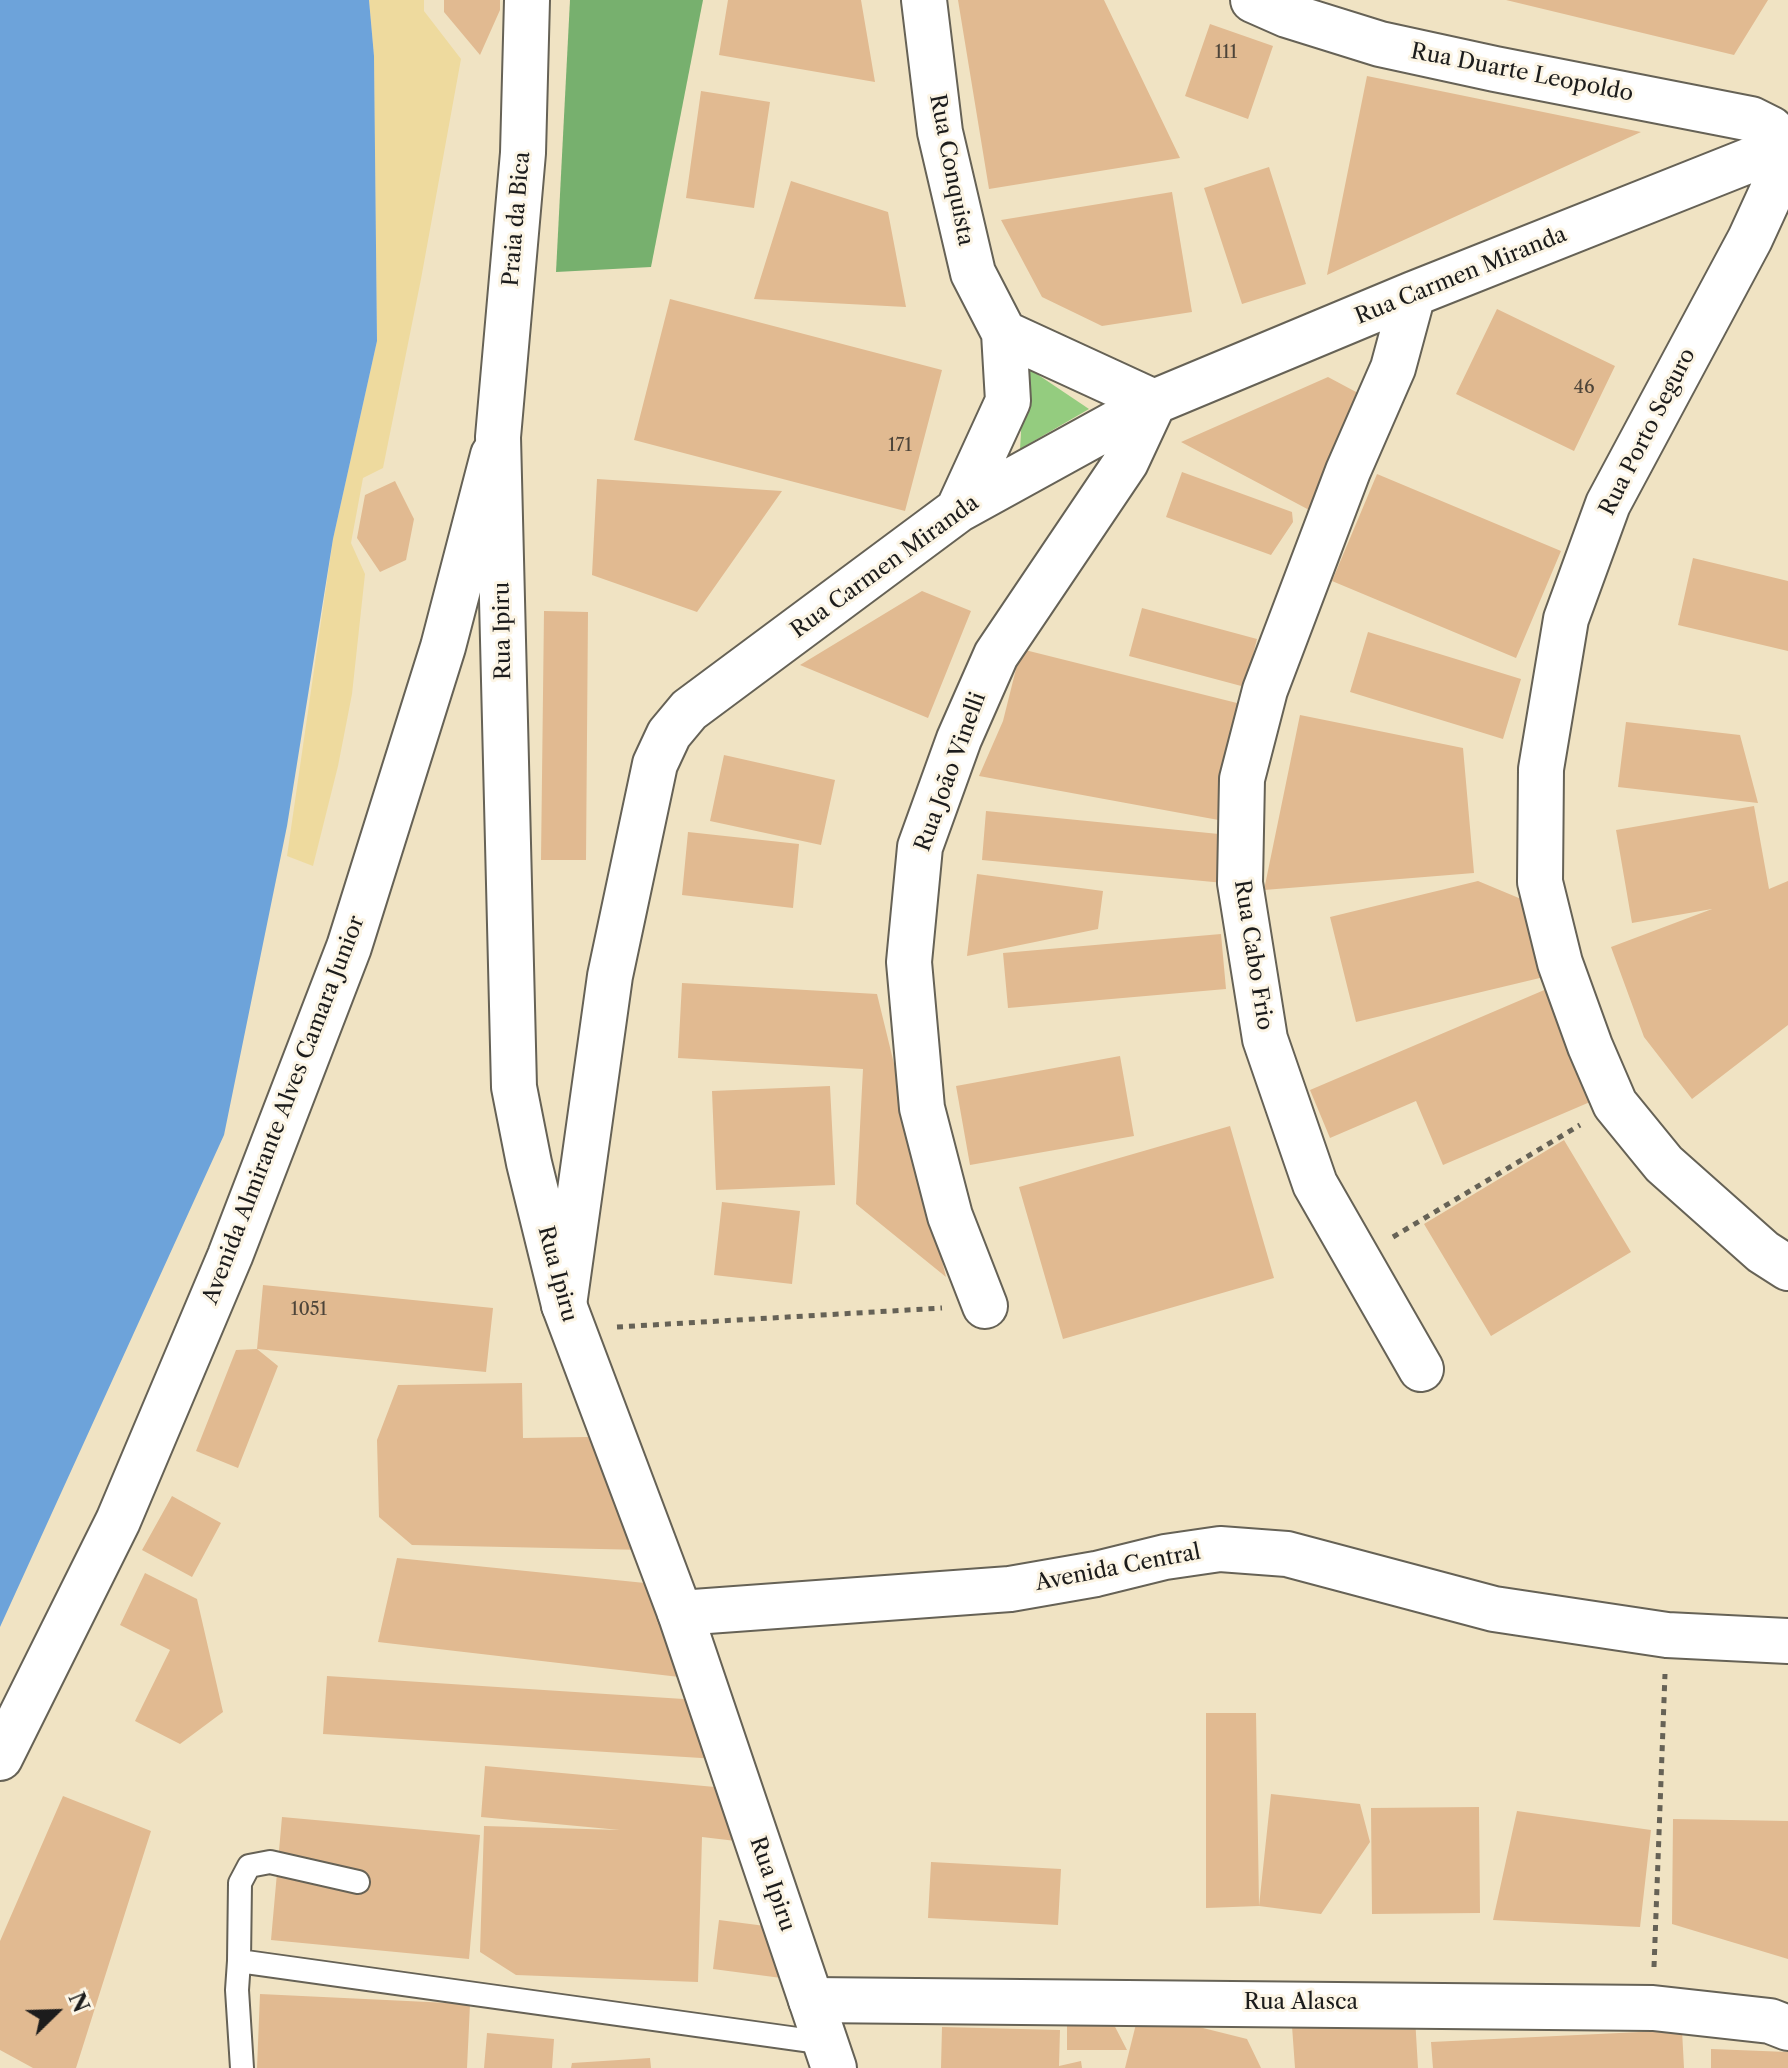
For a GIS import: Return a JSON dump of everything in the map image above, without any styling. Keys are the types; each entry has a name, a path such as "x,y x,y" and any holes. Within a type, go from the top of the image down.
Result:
{"street":[{"name":"Praia da Bica","path":"498,437 523,153 527,0"},
{"name":"Rua Conquista","path":"924,0 940,132 973,273 1004,333"},
{"name":"Rua Duarte Leopoldo","path":"1253,0 1287,15 1380,44 1751,119 1771,129 1787,145"},
{"name":"Rua Carmen Miranda","path":"568,1317 610,976 655,764 669,734 689,710 958,510 1154,402 1413,294 1787,145"},
{"name":"Rua Porto Seguro","path":"1787,145 1783,167 1750,239 1608,504 1566,619 1541,769 1540,882 1560,963 1615,1104 1664,1164 1763,1252 1788,1268"},
{"name":"Rua Cabo Frio","path":"1413,294 1393,368 1348,471 1265,690 1242,779 1240,883 1265,1039 1315,1184 1421,1369"},
{"path":"958,510 1008,401 1004,333 1154,402"},
{"name":"Rua João Vinelli","path":"985,1306 950,1216 922,1108 909,962 920,847 959,739 996,655 1126,462 1154,402"},
{"name":"Rua Ipiru","path":"498,437 514,1087 529,1163 568,1317 680,1613 830,2056"},
{"name":"Avenida Almirante Alves Camara Junior","path":"0,1758 118,1521 230,1256 349,947 443,647 498,437"},
{"name":"Avenida Central","path":"680,1613 1010,1589 1096,1574 1165,1557 1220,1549 1287,1554 1494,1609 1667,1635 1788,1641"},
{"name":"Rua Alasca","path":"811,2000 1653,2008 1770,2021 1788,2028"}],"lane":[{"path":"242,2068 237,1990 240,1883 249,1866 270,1862 358,1882"},
{"path":"239,1961 830,2056"}],"path":[{"path":"1357,1258 1615,1104"},
{"path":"568,1317 985,1306"},
{"path":"1653,2008 1667,1635"}],"green space":[{"path":"570,0 703,0 651,267 556,272"},
{"path":"1025,366 1089,409 1020,449"}],"sand":[{"path":"369,0 424,0 424,11 461,59 383,468 363,478 351,543 365,574 352,694 313,866 287,856 333,539 377,341 374,56"}],"water":[{"path":"0,0 369,0 374,56 377,341 333,539 287,826 224,1135 0,1627"}],"building":[{"path":"444,0 500,0 500,10 480,55 444,12"},
{"path":"728,0 861,0 875,82 719,55"},
{"path":"958,0 1104,0 1180,158 989,189"},
{"path":"1506,0 1768,0 1734,55"},
{"path":"1210,24 1273,46 1248,119 1185,96"},
{"path":"1367,76 1641,132 1327,275"},
{"path":"701,91 770,102 754,208 686,198"},
{"path":"1269,167 1306,284 1242,304 1204,188"},
{"path":"791,181 888,212 906,307 754,299"},
{"path":"1172,192 1192,312 1102,326 1042,297 1001,220"},
{"path":"670,299 942,370 905,511 634,440"},
{"path":"1497,309 1615,366 1574,451 1456,394"},
{"path":"1328,377 1371,400 1313,512 1181,442"},
{"path":"1182,472 1292,512 1293,522 1271,555 1166,517"},
{"path":"1377,474 1561,551 1516,658 1332,581"},
{"path":"597,479 782,491 697,612 592,575"},
{"path":"395,481 414,519 406,560 380,572 357,538 365,495"},
{"path":"1693,558 1788,581 1788,651 1678,625"},
{"path":"922,591 971,611 928,718 800,665"},
{"path":"1142,608 1257,639 1245,687 1129,656"},
{"path":"544,611 588,612 586,860 541,860"},
{"path":"1368,632 1521,679 1503,739 1350,692"},
{"path":"1021,649 1253,707 1224,821 979,776 1003,721"},
{"path":"1300,715 1463,748 1474,873 1264,890"},
{"path":"1626,722 1740,735 1758,803 1618,787"},
{"path":"724,755 835,780 821,845 710,821"},
{"path":"1754,806 1769,889 1788,881 1788,1025 1692,1099 1644,1037 1611,947 1712,909 1632,923 1616,830"},
{"path":"986,811 1229,835 1224,883 982,860"},
{"path":"688,832 799,844 793,908 682,895"},
{"path":"977,874 1103,891 1098,929 967,956"},
{"path":"1478,881 1526,901 1544,977 1356,1022 1330,917"},
{"path":"1221,934 1226,989 1008,1008 1003,953"},
{"path":"682,983 877,994 946,1277 856,1204 863,1069 678,1058"},
{"path":"1556,985 1604,1096 1443,1165 1416,1101 1330,1138 1310,1090"},
{"path":"1120,1056 1134,1136 970,1165 956,1086"},
{"path":"830,1086 835,1185 716,1190 712,1091"},
{"path":"1230,1126 1274,1278 1063,1339 1019,1187"},
{"path":"1564,1140 1631,1252 1491,1336 1424,1224"},
{"path":"722,1202 800,1211 792,1284 714,1275"},
{"path":"263,1285 493,1308 486,1372 257,1349"},
{"path":"257,1349 278,1366 238,1468 196,1451 236,1350"},
{"path":"522,1383 523,1438 588,1437 646,1550 412,1545 379,1517 377,1440 398,1385"},
{"path":"172,1496 221,1523 192,1577 142,1550"},
{"path":"397,1558 655,1584 688,1678 378,1642"},
{"path":"145,1573 197,1599 223,1712 180,1744 135,1721 170,1650 120,1625"},
{"path":"327,1676 699,1700 717,1759 323,1734"},
{"path":"1206,1713 1256,1713 1259,1906 1206,1908"},
{"path":"485,1766 726,1788 736,1841 702,1837 698,1982 516,1975 480,1952 484,1826 620,1830 481,1817"},
{"path":"1271,1794 1360,1804 1370,1842 1321,1914 1259,1906"},
{"path":"63,1796 151,1831 76,2068 33,2068 0,2050 0,1941"},
{"path":"1479,1807 1480,1913 1372,1914 1371,1808"},
{"path":"1517,1811 1651,1830 1640,1927 1493,1920"},
{"path":"282,1817 480,1835 469,1959 271,1940"},
{"path":"1673,1819 1788,1821 1788,1959 1672,1924"},
{"path":"931,1862 1061,1869 1058,1925 928,1918"},
{"path":"719,1920 773,1927 789,1979 713,1969"},
{"path":"260,1994 470,2004 467,2068 257,2068"},
{"path":"1139,2012 1247,2039 1261,2068 1125,2068"},
{"path":"1067,2016 1110,2017 1127,2050 1067,2050"},
{"path":"1415,2017 1418,2068 1295,2068 1292,2026"},
{"path":"942,2027 1060,2030 1059,2066 1081,2061 1082,2068 941,2068"},
{"path":"1682,2030 1684,2068 1433,2068 1431,2042"},
{"path":"487,2033 554,2039 552,2068 484,2068"},
{"path":"1711,2049 1788,2052 1788,2068 1711,2068"},
{"path":"650,2058 651,2068 571,2068 572,2063"}]}
